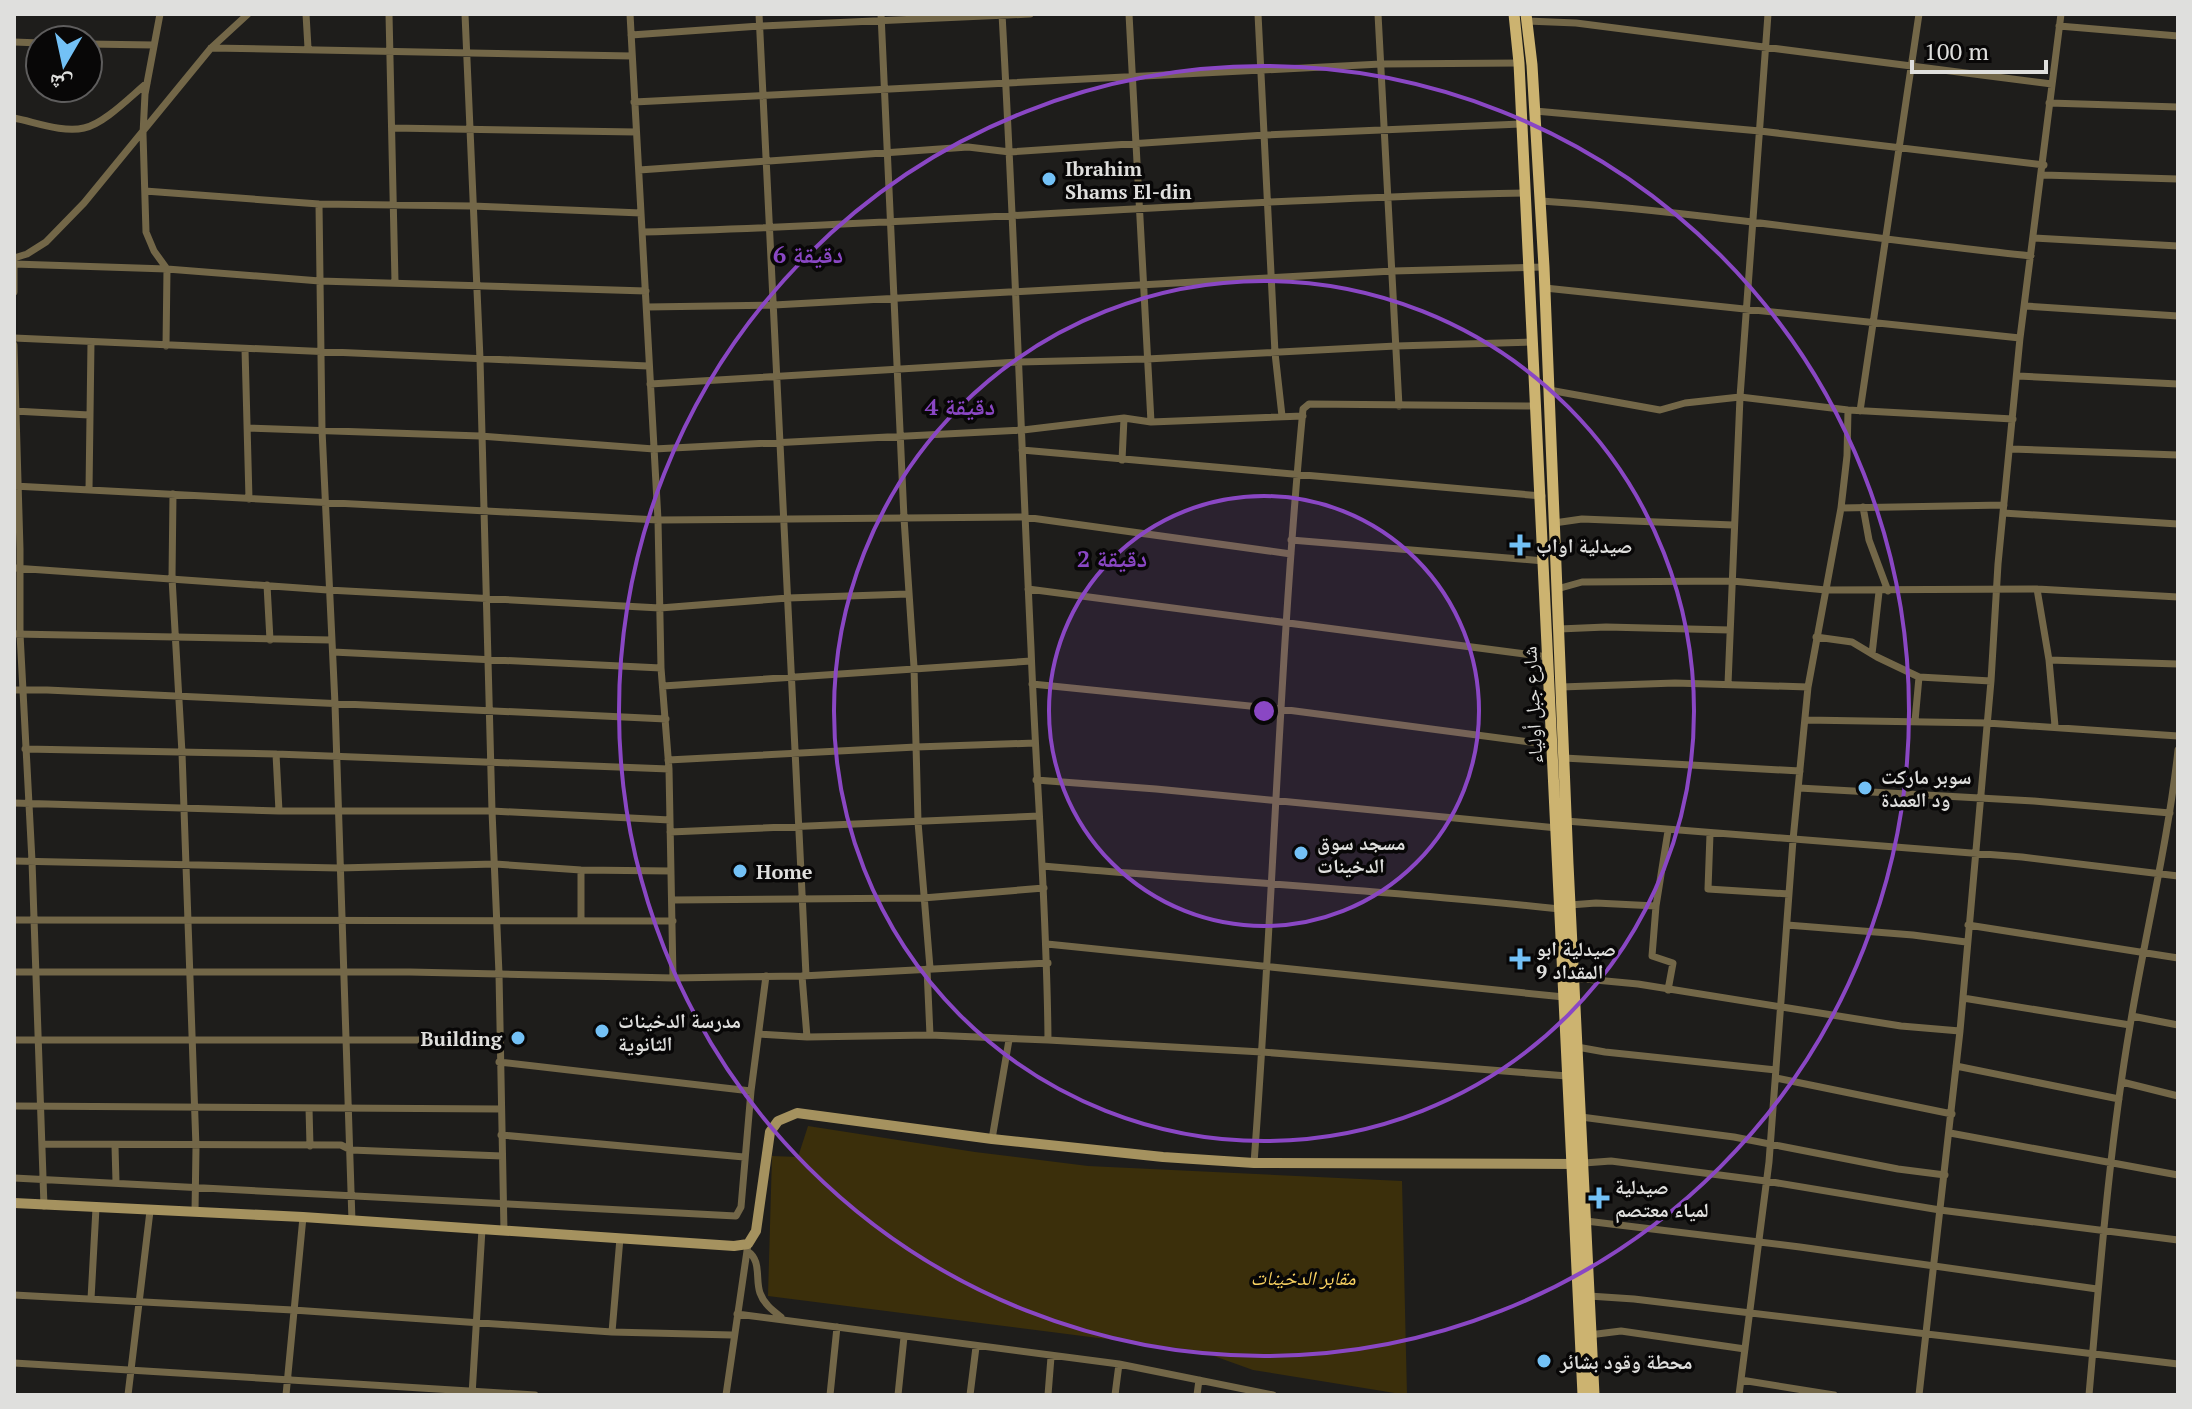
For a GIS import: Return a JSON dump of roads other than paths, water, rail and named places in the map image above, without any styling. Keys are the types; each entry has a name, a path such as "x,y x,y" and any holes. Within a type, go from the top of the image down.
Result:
{"main road":[{"name":"شارع جبل أولياء","path":"1514,14 1542,496 1548,657 1564,758 1562,824 1567,1076 1586,1221 1589,1296 1583,1395"},
{"name":"شارع جبل أولياء","path":"1527,18 1541,201 1561,687 1552,745 1562,824"},
{"name":"شارع جبل أولياء","path":"1565,907 1574,978 1581,1117 1577,1164 1585,1335 1594,1395"}],"street":[{"path":"160,14 147,83 143,134 146,232 167,269 166,346"},
{"path":"14,260 46,242 143,134 211,48 248,14"},
{"path":"306,14 308,48"},
{"path":"389,14 395,282"},
{"path":"465,14 480,359 504,1231"},
{"path":"630,14 658,520 661,668 669,769 673,978"},
{"path":"759,14 793,679 794,754 804,900 807,1037"},
{"path":"631,35 882,18 1030,14"},
{"path":"1129,14 1151,422"},
{"path":"1258,14 1275,353 1282,416"},
{"path":"1378,14 1399,406"},
{"path":"1728,684 1740,397 1768,14"},
{"path":"1860,411 1919,14"},
{"path":"1919,1395 1960,1031 2020,338 2061,14"},
{"path":"1002,15 1014,216 1036,780 1048,963 1048,1040"},
{"path":"882,18 930,1035"},
{"path":"1527,18 2052,84"},
{"path":"2059,26 2178,36"},
{"path":"104,44 154,45"},
{"path":"211,48 632,56"},
{"path":"634,102 1381,64 1519,63"},
{"path":"14,118 83,129 147,83"},
{"path":"2049,103 2178,107"},
{"path":"1535,111 1760,131 2044,165"},
{"path":"639,170 972,146 1010,152 1265,135 1521,124"},
{"path":"392,128 636,132"},
{"path":"2043,175 2178,179"},
{"path":"145,191 319,204 641,213"},
{"path":"643,232 892,223 1388,196 1525,193"},
{"path":"1541,201 2031,256"},
{"path":"319,204 322,430 335,704 352,1221"},
{"path":"2034,238 2178,246"},
{"path":"14,260 320,281 646,291"},
{"path":"14,260 14,292"},
{"path":"647,307 774,305 1271,277 1544,267"},
{"path":"1545,288 2020,338"},
{"path":"2025,306 2178,316"},
{"path":"14,338 648,366"},
{"path":"89,490 91,342"},
{"path":"650,384 1019,362 1532,342"},
{"path":"14,345 18,690 32,861 44,1206"},
{"path":"245,349 249,499"},
{"path":"2018,376 2178,384"},
{"path":"1549,390 1660,410 1685,403 1740,397 1860,411 2013,419"},
{"path":"1254,1163 1269,966 1280,709 1303,409 1309,404 1537,406"},
{"path":"1739,1395 1770,1143 1808,687 1841,508 1848,410"},
{"path":"15,411 89,415"},
{"path":"248,428 480,436 654,449 1023,430 1124,418 1151,422 1303,416"},
{"path":"1122,460 1124,418"},
{"path":"2011,449 2178,455"},
{"path":"1022,450 1542,496"},
{"path":"15,486 658,520 1024,517 1291,554"},
{"path":"173,494 172,578 190,973 195,1212"},
{"path":"1863,507 1884,591 1872,654"},
{"path":"1841,508 2003,509 2178,524"},
{"path":"1554,523 1582,519 1733,525"},
{"path":"1291,540 1544,561"},
{"path":"17,568 328,590 660,608 788,598 908,594"},
{"path":"1557,589 1582,582 1732,581 1826,590 2037,589 2178,597"},
{"path":"267,585 270,640"},
{"path":"1028,589 1548,657"},
{"path":"2037,589 2049,660 2055,726"},
{"path":"1559,629 1730,630"},
{"path":"17,634 331,640"},
{"path":"1816,637 1852,642 1919,677 1991,681"},
{"path":"333,652 661,668"},
{"path":"2049,660 2178,664"},
{"path":"663,686 1031,661"},
{"path":"1915,721 1919,677"},
{"path":"1032,684 1280,709 1552,745"},
{"path":"1561,687 1728,684 1808,687"},
{"path":"18,690 666,719"},
{"path":"1805,720 1987,723 2178,736"},
{"path":"668,760 1035,743"},
{"path":"25,749 276,754 669,769"},
{"path":"2089,1395 2109,1163 2157,873 2173,809 2178,750"},
{"path":"276,754 279,811"},
{"path":"1564,758 1800,771"},
{"path":"1036,780 1276,802 1975,854 2178,876"},
{"path":"1799,788 2173,809"},
{"path":"14,803 337,812 492,811 670,820"},
{"path":"670,832 1039,816"},
{"path":"1668,831 1652,956 1673,963 1668,990"},
{"path":"1710,834 1708,889 1789,894"},
{"path":"14,861 339,868 495,864 581,870 671,871"},
{"path":"1043,866 1565,907 1596,903 1656,906"},
{"path":"581,870 581,921"},
{"path":"672,900 923,898 1044,888"},
{"path":"14,920 673,921"},
{"path":"1787,925 1966,942"},
{"path":"1968,925 2178,958"},
{"path":"1047,944 1564,997"},
{"path":"14,972 499,974 673,978 1048,963"},
{"path":"14,1178 736,1216 741,1207 751,1091 766,976"},
{"path":"1574,978 1616,981 1901,1026 1960,1031"},
{"path":"1963,998 2130,1025"},
{"path":"2132,1016 2178,1025"},
{"path":"759,1034 807,1037 930,1035 1048,1040 1262,1052 1567,1076"},
{"path":"14,1040 499,1040"},
{"path":"992,1139 1009,1040"},
{"path":"1577,1047 1776,1074 1952,1114"},
{"path":"499,1062 751,1091"},
{"path":"1956,1066 2119,1099"},
{"path":"2122,1082 2178,1096"},
{"path":"14,1106 501,1109"},
{"path":"309,1108 310,1146"},
{"path":"726,1395 732,1335 747,1248 756,1231 770,1132 784,1118 797,1113 992,1139 1254,1163 1577,1164 1611,1161 1766,1181 1940,1210 2178,1240"},
{"path":"1581,1117 1770,1143 1852,1161 1945,1175"},
{"path":"1950,1133 2178,1175"},
{"path":"501,1135 744,1157"},
{"path":"42,1144 196,1147 341,1145 351,1150 502,1156"},
{"path":"115,1146 116,1182"},
{"path":"14,1203 303,1217 734,1246 747,1248 755,1258 759,1291 768,1307 783,1319"},
{"path":"91,1299 96,1208"},
{"path":"128,1395 150,1211"},
{"path":"286,1395 303,1217"},
{"path":"1586,1221 2097,1289"},
{"path":"472,1393 482,1229"},
{"path":"612,1332 620,1238"},
{"path":"14,1295 612,1332 732,1335"},
{"path":"1589,1296 2178,1364"},
{"path":"737,1314 1119,1364 1273,1395"},
{"path":"830,1395 837,1327"},
{"path":"1585,1335 1621,1331 1745,1349"},
{"path":"898,1395 904,1337"},
{"path":"970,1395 976,1347"},
{"path":"1048,1395 1051,1357"},
{"path":"14,1363 535,1395"},
{"path":"1115,1395 1119,1364"},
{"path":"1197,1395 1199,1380"},
{"path":"1741,1380 1834,1395"}],"place":[{"name":"Ibrahim Shams El-din","path":"1049,179"},
{"name":"صيدلية اواب","path":"1520,545"},
{"name":"سوبر ماركت ود العمدة","path":"1865,788"},
{"name":"مسجد سوق الدخينات","path":"1301,853"},
{"name":"Home","path":"740,871"},
{"name":"صيدلية ابو المقداد 9","path":"1520,959"},
{"name":"مدرسة الدخينات الثانوية","path":"602,1031"},
{"name":"Building","path":"518,1038"},
{"name":"صيدلية لمياء معتصم","path":"1599,1198"},
{"name":"محطة وقود بشائر","path":"1544,1361"}],"park label":[{"name":"مقابر الدخينات","path":"1303,1277"}]}
